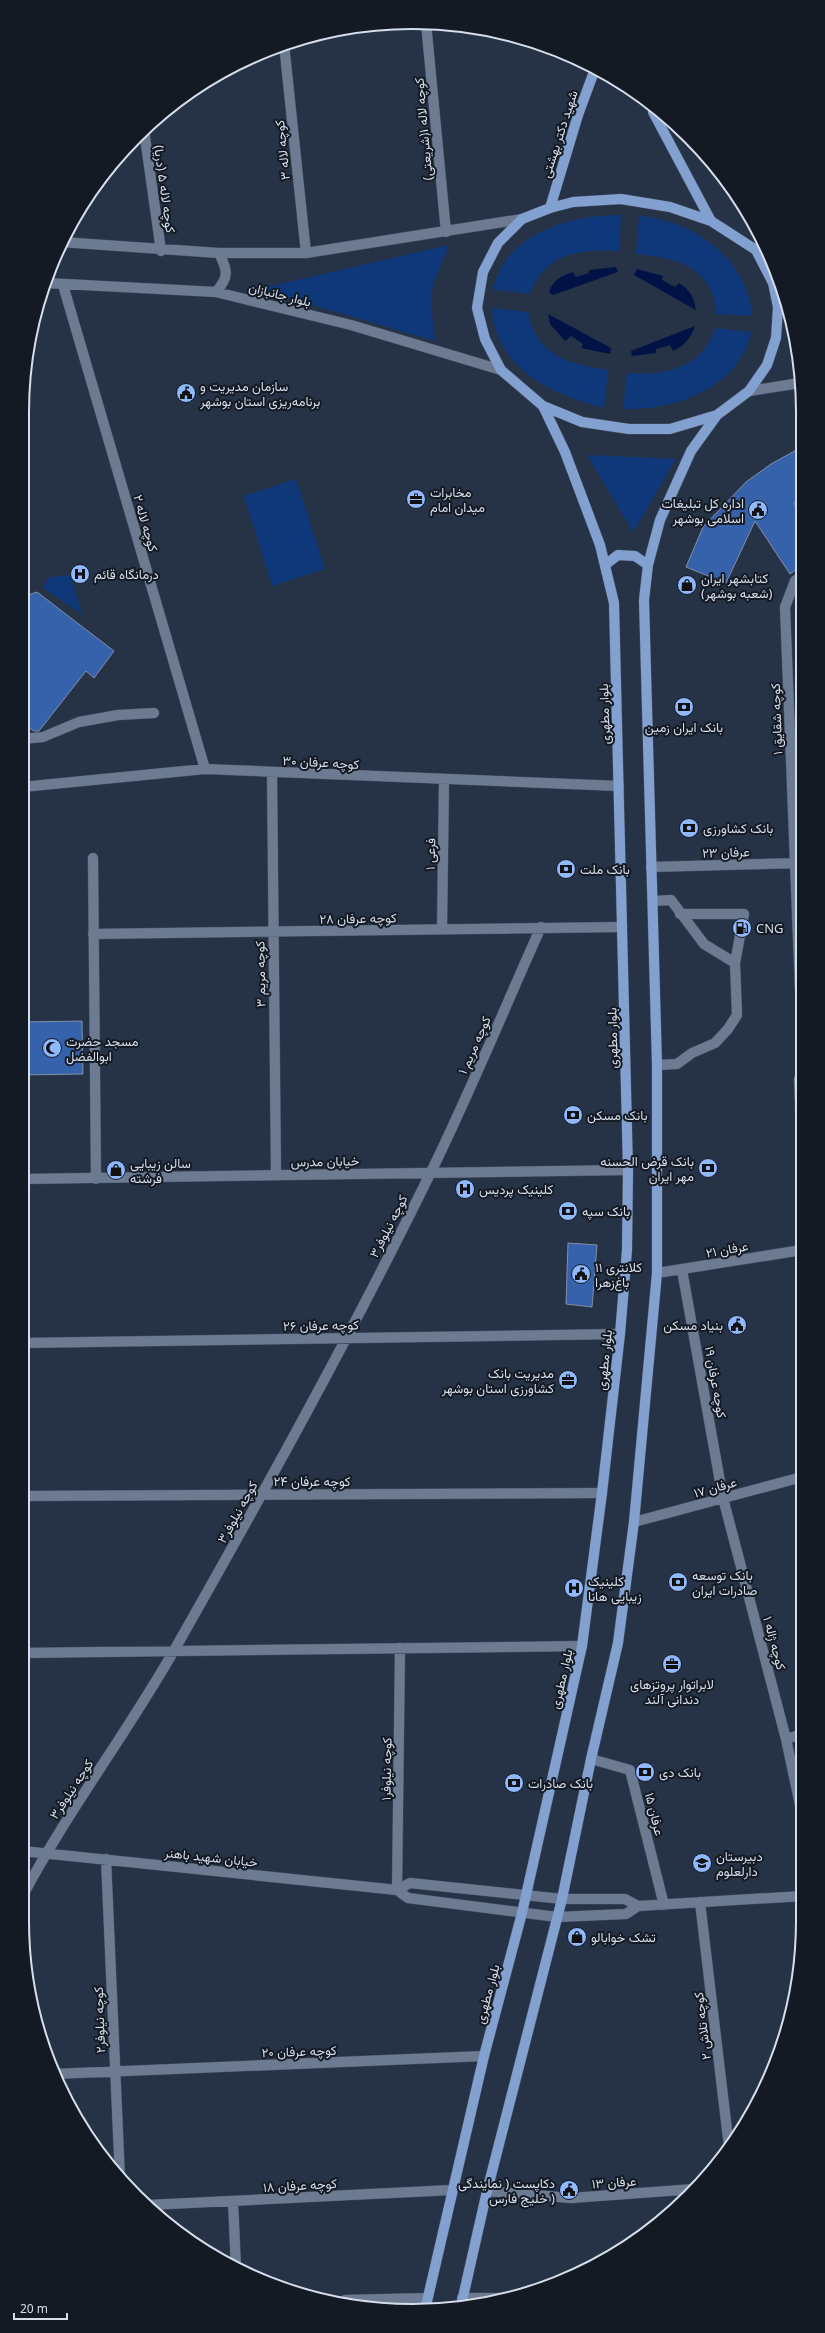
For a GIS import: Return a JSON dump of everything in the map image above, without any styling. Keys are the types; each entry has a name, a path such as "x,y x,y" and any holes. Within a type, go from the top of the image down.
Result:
{"main road":[{"name":"شهید دکتر بهشتی","path":"550,208 578,115 593,74"},
{"path":"655,115 711,221"},
{"path":"461,2301 487,2191 562,1899 591,1759 618,1643 634,1522 658,1273 653,901 644,600 648,565 660,520 691,451 717,415 749,391 767,365 776,338 778,307 773,283 756,250 711,221 670,207 622,199 573,202 550,208 522,219 498,243 483,272 477,308 485,339 501,370 543,406 582,422 629,428 670,429 717,415"},
{"name":"بلوار مطهری","path":"427,2303 484,2056 522,1913 582,1646 602,1493 620,1334 627,1250 628,1170 614,603 600,544 565,452 543,406"},
{"path":"604,565 618,555 635,556 648,565"}],"street":[{"name":"کوچه لاله ۱(شریعتی)","path":"427,30 446,232"},
{"name":"کوچه لاله ۳","path":"285,51 306,253"},
{"name":"کوچه لاله ۵ (دریا)","path":"145,137 160,251"},
{"path":"69,243 160,251 306,253 522,219"},
{"path":"756,250 760,251"},
{"path":"216,292 225,282 226,267 219,253"},
{"name":"بلوار جانبازان","path":"51,284 216,292 351,325 501,370"},
{"name":"کوچه لاله ۲","path":"63,285 205,769"},
{"path":"749,391 795,383"},
{"name":"کوچه شقایق ۱","path":"796,580 785,607 796,824"},
{"path":"29,739 43,737 79,722 118,715 154,713"},
{"name":"کوچه عرفان ۳۰","path":"29,786 205,769 619,786"},
{"name":"کوچه مریم ۳","path":"272,772 276,1175"},
{"name":"فرعی ۱","path":"442,929 444,780"},
{"path":"93,858 96,1179"},
{"name":"عرفان ۲۳","path":"651,867 796,863"},
{"path":"653,901 671,900 680,914 704,944 735,962"},
{"path":"656,1065 677,1064 692,1053 715,1043 728,1029 737,1015 735,962 744,914 680,914"},
{"name":"کوچه عرفان ۲۸","path":"94,934 273,933 541,927 622,927"},
{"name":"کوچه مریم ۱","path":"431,1173 541,927"},
{"name":"خیابان مدرس","path":"29,1179 628,1170"},
{"name":"کوچه نیلوفر۳","path":"29,1884 46,1853 174,1652 262,1494 431,1173"},
{"name":"عرفان ۲۱","path":"658,1273 796,1251"},
{"name":"کوچه عرفان ۱۹","path":"682,1270 723,1498"},
{"name":"کوچه عرفان ۲۶","path":"29,1343 620,1334"},
{"name":"عرفان ۱۷","path":"634,1522 796,1479"},
{"name":"کوچه عرفان ۲۴","path":"29,1496 602,1493"},
{"name":"کوچه ژاله ۱","path":"723,1498 786,1739 796,1786"},
{"path":"29,1653 582,1646"},
{"name":"کوچه نیلوفر۱","path":"397,1890 400,1648"},
{"path":"786,1739 796,1736"},
{"name":"عرفان ۱۵","path":"591,1759 630,1770 664,1905"},
{"name":"خیابان شهید باهنر","path":"29,1852 397,1890 408,1898 558,1917 626,1914 638,1906 625,1899 562,1899 410,1883 397,1890"},
{"name":"کوچه نیلوفر۲","path":"106,1859 119,2167"},
{"path":"638,1906 796,1896"},
{"name":"کوچه تلاش ۲","path":"700,1902 728,2138"},
{"name":"کوچه عرفان ۲۰","path":"61,2074 484,2056"},
{"name":"کوچه عرفان ۱۸","path":"155,2205 452,2190"},
{"name":"عرفان ۱۳","path":"487,2191 571,2198 686,2190"},
{"path":"233,2201 236,2260"},
{"path":"355,2300 428,2298"}],"shaded area":[{"path":"621,215 619,251 591,251 566,256 554,262 545,269 537,280 530,294 493,290 500,270 511,254 525,241 542,231 581,219"},
{"path":"639,216 659,219 679,225 715,246 741,277 748,296 752,316 716,314 713,298 708,285 700,275 678,262 665,258 636,254"},
{"path":"449,245 433,285 431,304 435,341 258,289"},
{"path":"616,267 618,272 553,295 549,292 556,281 569,273 573,272 576,277 589,273 589,270"},
{"path":"637,269 663,276 662,280 675,287 679,283 691,294 696,310 634,275"},
{"path":"492,308 528,312 532,327 538,339 556,355 580,365 608,370 604,408 565,395 547,386 530,376 515,363 503,347 496,329"},
{"path":"548,314 611,348 610,354 581,348 583,344 571,336 565,341 550,324"},
{"path":"695,326 687,341 681,347 673,351 670,345 656,349 656,353 632,356 631,351"},
{"path":"715,328 751,332 744,351 733,368 719,382 702,392 663,406 642,409 623,409 627,373 655,373 681,367 692,361 702,352 709,342"},
{"path":"587,455 676,459 633,532"},
{"path":"296,479 325,569 272,586 244,496"},
{"path":"70,575 82,614 43,588 49,577"}],"building":[{"name":"اداره کل تبلیغات اسلامی بوشهر","path":"796,450 796,502 794,503 796,508 796,570 790,574 755,521 726,583 686,567 703,527 746,482 771,464"},
{"path":"37,592 114,651 94,678 86,671 39,731 34,731 29,728 29,595"},
{"name":"مسجد حضرت ابوالفضل","path":"82,1021 83,1074 29,1075 29,1022"},
{"name":"کلانتری ۱۱ باغ‌زهرا","path":"568,1243 597,1245 592,1307 566,1304"}],"place":[{"name":"سازمان مدیریت و برنامه‌ریزی استان بوشهر","path":"186,393"},
{"name":"مخابرات میدان امام","path":"416,499"},
{"name":"اداره کل تبلیغات اسلامی بوشهر","path":"758,510"},
{"name":"درمانگاه قائم","path":"80,574"},
{"name":"کتابشهر ایران (شعبه بوشهر)","path":"687,585"},
{"name":"بانک ایران زمین","path":"684,707"},
{"name":"بانک کشاورزی","path":"689,828"},
{"name":"بانک ملت","path":"566,869"},
{"name":"CNG","path":"742,928"},
{"name":"مسجد حضرت ابوالفضل","path":"52,1048"},
{"name":"بانک مسکن","path":"573,1115"},
{"name":"بانک قرض الحسنه مهر ایران","path":"708,1168"},
{"name":"سالن زیبایی فرشته","path":"116,1170"},
{"name":"کلینیک پردیس","path":"465,1189"},
{"name":"بانک سپه","path":"568,1211"},
{"name":"کلانتری ۱۱ باغ‌زهرا","path":"581,1274"},
{"name":"بنیاد مسکن","path":"737,1325"},
{"name":"مدیریت بانک کشاورزی استان بوشهر","path":"568,1380"},
{"name":"بانک توسعه صادرات ایران","path":"678,1582"},
{"name":"کلینیک زیبایی هانا","path":"574,1588"},
{"name":"لابراتوار پروتزهای دندانی آلند","path":"672,1664"},
{"name":"بانک دی","path":"645,1772"},
{"name":"بانک صادرات","path":"514,1783"},
{"name":"دبیرستان دارلعلوم","path":"702,1863"},
{"name":"تشک خوابالو","path":"577,1937"},
{"name":"دکاپست ( نمایندگی خلیج فارس )","path":"569,2190"}]}
